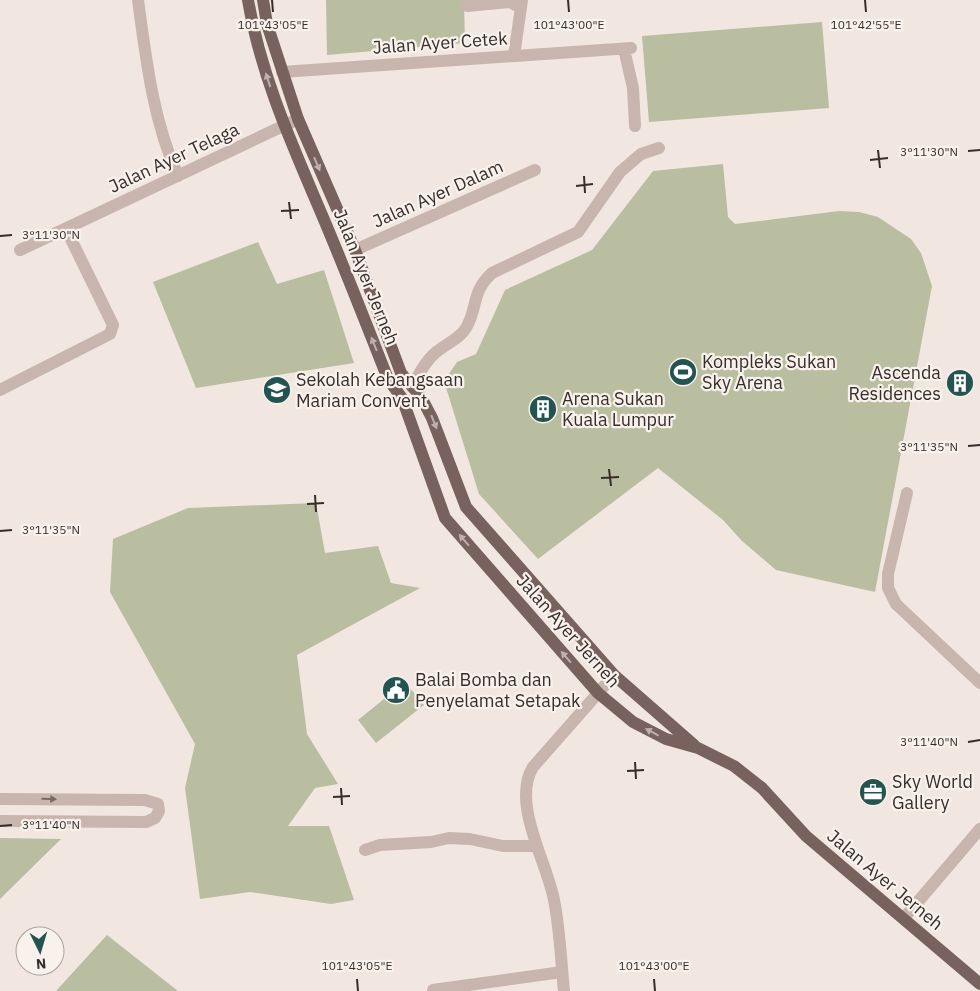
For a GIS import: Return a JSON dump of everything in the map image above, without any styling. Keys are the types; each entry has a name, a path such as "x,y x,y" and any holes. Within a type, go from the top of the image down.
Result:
{"main road":[{"name":"Jalan Ayer Jerneh","path":"248,0 262,59 284,126 388,379 402,398 445,518 598,694 633,722 666,739 698,748 734,766 762,788 806,836 980,984"},
{"name":"Jalan Ayer Jerneh","path":"264,0 267,24 298,119 355,250 401,373 421,397 432,418 466,507 614,676 698,748"}],"street":[{"path":"138,0 152,88 167,150 178,176"},
{"path":"467,6 516,2 514,56"},
{"name":"Jalan Ayer Cetek","path":"282,72 627,48 633,88 635,126"},
{"name":"Jalan Ayer Telaga","path":"20,250 298,119"},
{"path":"412,387 431,356 467,328 481,283 486,278 492,273 578,232 620,172 641,154 659,148"},
{"name":"Jalan Ayer Dalam","path":"355,250 535,170"},
{"path":"0,390 110,334 113,330 113,325 66,228"},
{"path":"907,493 888,574 888,588 896,604 980,683"},
{"path":"564,991 553,897 526,806 527,776 614,676"},
{"path":"0,799 146,800 158,804 159,811 155,818 146,822 0,821"},
{"path":"904,918 980,829"},
{"path":"365,850 380,845 431,842 450,838 470,839 503,846 537,846"},
{"path":"433,990 562,972"}],"green space":[{"path":"326,0 503,0 464,3 465,43 327,55"},
{"path":"822,22 829,108 649,122 642,36"},
{"name":"Kompleks Sukan Sky Arena","path":"723,164 728,217 735,224 839,211 859,212 878,217 911,239 921,253 932,286 875,592 776,570 742,541 723,520 658,468 538,559 479,494 444,381 457,362 476,354 505,290 592,250 653,171"},
{"path":"258,242 277,284 324,270 354,363 196,388 153,282"},
{"path":"316,503 325,553 378,546 391,583 420,588 297,655 307,734 338,784 315,788 288,826 329,826 354,900 331,904 250,892 200,899 185,788 195,744 110,592 113,539 188,508"},
{"path":"405,682 424,705 376,743 358,720"},
{"path":"0,838 61,839 0,899"},
{"path":"107,935 178,991 56,991"}],"place":[{"name":"Kompleks Sukan Sky Arena","path":"683,372"},
{"name":"Ascenda Residences","path":"960,383"},
{"name":"Sekolah Kebangsaan Mariam Convent","path":"277,390"},
{"name":"Arena Sukan Kuala Lumpur","path":"543,409"},
{"name":"Balai Bomba dan Penyelamat Setapak","path":"396,690"},
{"name":"Sky World Gallery","path":"873,792"}]}
